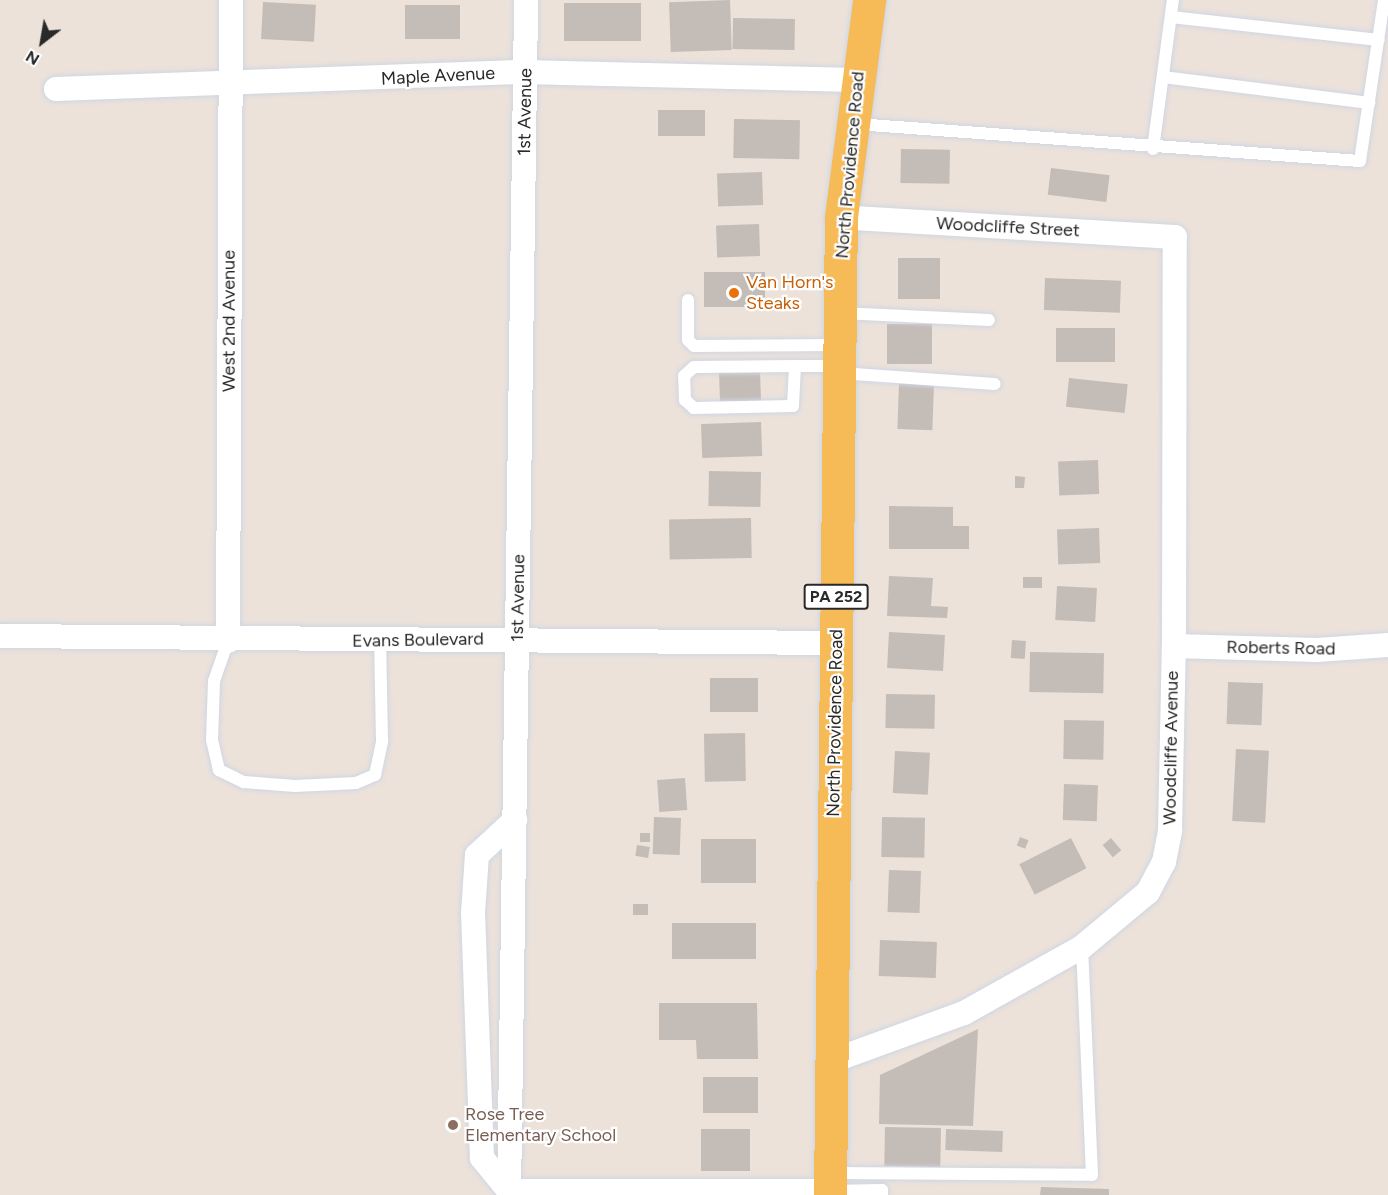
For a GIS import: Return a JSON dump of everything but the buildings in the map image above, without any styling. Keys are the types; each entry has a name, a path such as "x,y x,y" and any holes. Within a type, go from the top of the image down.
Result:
{"main road":[{"name":"North Providence Road","path":"830,1186 841,217 856,80 869,0"}],"street":[{"name":"West 2nd Avenue","path":"228,641 231,0"},
{"name":"1st Avenue","path":"509,1193 526,0"},
{"name":"Maple Avenue","path":"56,89 229,85 525,72 856,80"},
{"name":"Woodcliffe Street","path":"841,217 1174,237"},
{"name":"Woodcliffe Avenue","path":"832,1061 964,1013 1082,947 1148,892 1164,862 1174,646 1174,237"},
{"name":"Evans Boulevard","path":"0,636 228,641 518,639 836,644"},
{"name":"Roberts Road","path":"1174,646 1317,650 1388,645"},
{"path":"515,820 477,855 473,913 482,1158 509,1193 830,1186"}],"lane":[{"path":"1154,149 1173,0"},
{"path":"851,123 1154,149 1360,161 1384,0"},
{"path":"1171,18 1379,40"},
{"path":"1163,77 1369,103"},
{"path":"688,300 688,340 694,346 839,349 994,384"},
{"path":"795,366 793,406 694,408 685,400 684,376 694,367 795,366 839,349 989,320"},
{"path":"228,641 214,681 212,740 219,770 244,782 356,783 375,775 382,741 380,640"},
{"path":"830,1186 1092,1176 1082,947"},
{"path":"830,1186 882,1190 882,1195"}],"place":[{"name":"Van Horn's Steaks","path":"734,293"},
{"name":"Rose Tree Elementary School","path":"453,1125"}]}
